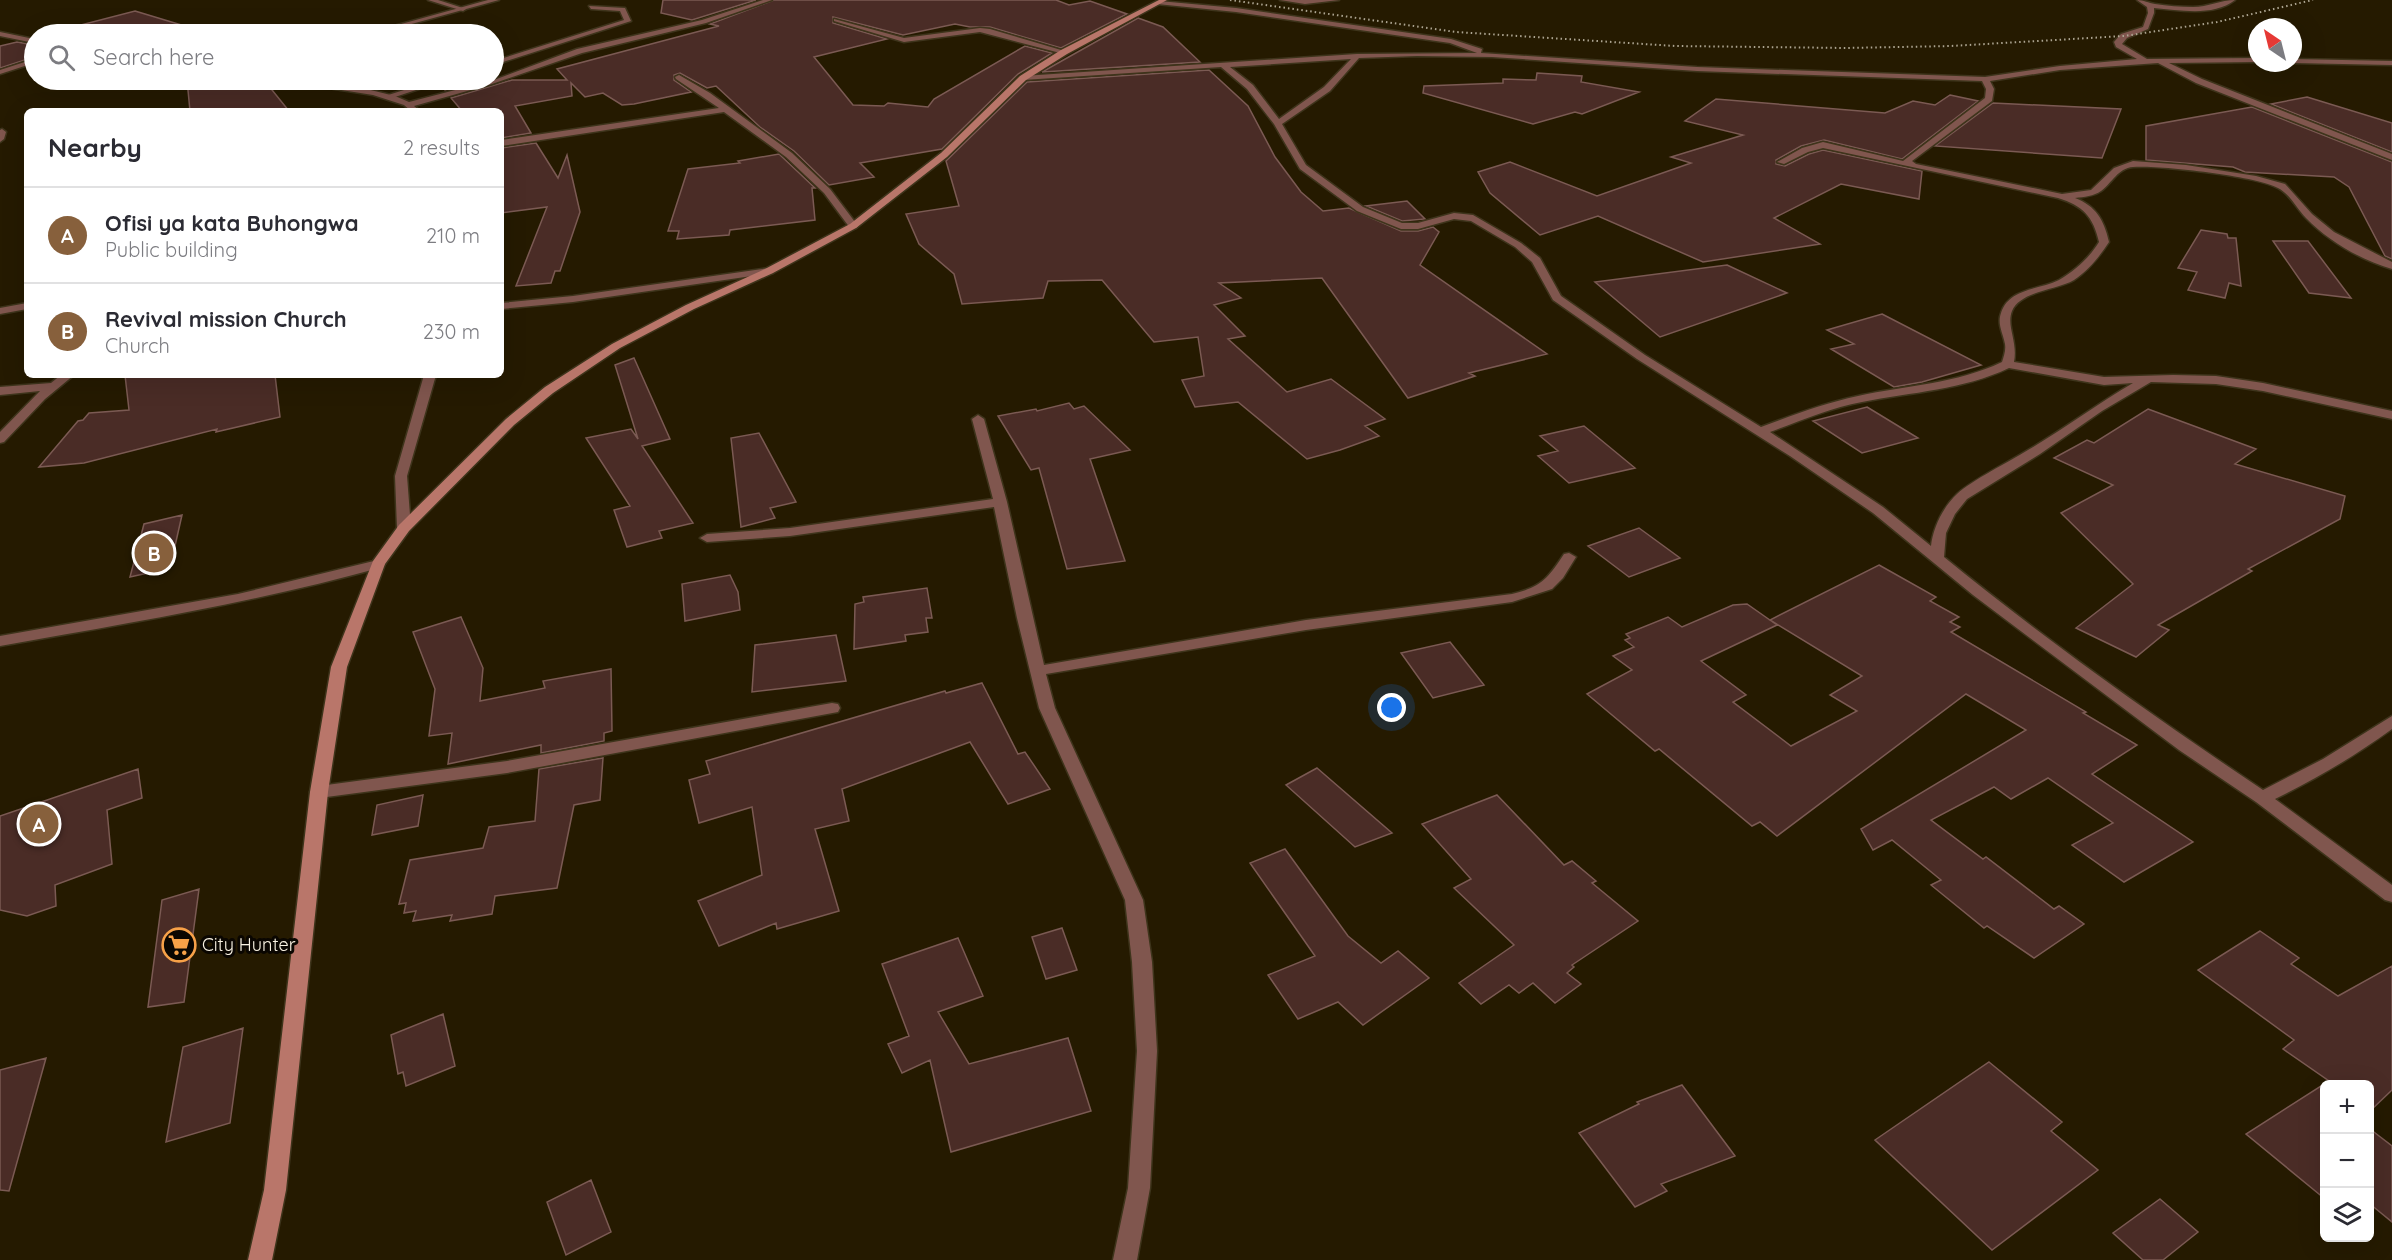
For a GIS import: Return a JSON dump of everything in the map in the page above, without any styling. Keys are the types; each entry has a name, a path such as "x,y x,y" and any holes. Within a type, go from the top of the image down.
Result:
{"main road":[{"path":"260,1260 275,1190 319,792 339,667 378,564 404,528 510,422 549,390 616,346 690,307 769,271 853,226 944,155 1023,78 1064,52 1161,1"}],"street":[{"path":"431,0 463,9"},
{"path":"407,24 496,0"},
{"path":"504,77 580,51 704,22 769,0"},
{"path":"1283,0 1305,2 1336,0"},
{"path":"2140,0 2150,6 2201,8 2220,5 2232,0"},
{"path":"1161,1 1451,41 1492,55"},
{"path":"2145,61 2119,45 2118,42 2124,36 2146,28 2151,14 2150,6"},
{"path":"504,60 628,21 623,9 591,7"},
{"path":"836,20 904,39 980,30 990,31 1064,52"},
{"path":"0,34 24,39"},
{"path":"1023,78 1358,56 1492,55 1709,69 1985,79 2060,68 2145,61 2248,60"},
{"path":"1278,123 1327,89 1358,56"},
{"path":"2158,61 2199,81 2392,157"},
{"path":"2302,61 2392,63"},
{"path":"0,72 24,64"},
{"path":"1223,65 1250,87 1278,123 1303,167 1370,214 1401,226 1418,226 1454,216 1473,218 1518,245 1536,260 1557,298 1641,357 1870,504 1978,592 2185,746 2262,798 2392,895"},
{"path":"679,77 708,94 789,155 827,191 853,226"},
{"path":"1913,166 1907,161 1909,158 1989,99 1990,89 1985,79"},
{"path":"349,90 389,96 413,108 466,90"},
{"path":"389,96 409,90"},
{"path":"504,143 725,109"},
{"path":"1781,162 1805,150 1823,145 2060,196 2083,203 2095,214 2101,225 2104,242 2094,260 2077,273 2055,285 2018,298 2008,307 2004,325 2011,349 2008,364"},
{"path":"2060,196 2085,194 2097,190 2120,168 2130,164 2168,165 2262,180 2282,186 2314,222 2339,239 2392,266"},
{"path":"504,306 573,299 769,271"},
{"path":"0,311 24,307"},
{"path":"1760,432 1817,410 1858,399 1934,388 1993,372 2008,364 2104,381 2205,380 2263,387 2392,416"},
{"path":"0,439 41,396 64,378"},
{"path":"404,528 401,476 429,378"},
{"path":"1937,557 1939,533 1949,513 1962,496 2036,451 2098,408 2149,380"},
{"path":"0,391 55,386"},
{"path":"978,419 1000,502 1047,708 1134,900 1142,962 1148,1051 1139,1188 1125,1260"},
{"path":"707,538 790,532 1000,502"},
{"path":"1037,671 1306,625 1512,598 1541,591 1560,576 1569,557"},
{"path":"0,641 264,593 378,564"},
{"path":"319,792 507,767 832,708"},
{"path":"2262,798 2307,777 2346,755 2392,721"}],"building":[{"path":"663,0 756,0 692,20 661,13"},
{"path":"774,0 1056,0 1069,5 1090,1 1127,14 1061,48 990,27 955,24 903,35 833,17 833,23 887,39 814,57 853,105 884,106 888,103 928,107 934,99 1025,46 1052,53 1018,74 942,149 860,163 874,177 829,185 794,151 760,127 716,86 707,88 680,73 674,75 674,80 691,92 634,104 622,105 603,93 585,97 571,83 572,96 515,106 531,133 504,138 504,108 459,108 451,98 478,90 504,90 504,82 512,80 567,80 557,69 719,26 710,24"},
{"path":"135,11 178,24 85,24"},
{"path":"1138,18 1163,27 1200,62 1042,72"},
{"path":"17,42 24,43 24,60 0,68 0,46"},
{"path":"1209,70 1248,106 1275,157 1301,192 1323,211 1349,208 1401,231 1418,231 1433,227 1439,232 1420,265 1547,354 1469,373 1475,376 1408,398 1322,278 1219,283 1241,298 1214,305 1245,336 1228,339 1287,392 1331,379 1385,419 1365,426 1379,436 1307,459 1238,402 1195,407 1182,380 1204,376 1198,337 1154,342 1102,280 1048,281 1043,298 962,304 954,274 919,244 906,214 959,206 946,161 1027,82"},
{"path":"1537,73 1582,76 1581,82 1639,92 1582,114 1575,112 1533,124 1423,93 1424,86 1503,83 1503,79 1536,80"},
{"path":"188,90 272,90 287,108 190,108"},
{"path":"1950,95 1978,101 1902,159 1824,140 1801,146 1776,160 1776,164 1785,166 1823,150 1922,171 1919,199 1841,184 1774,218 1820,244 1703,262 1598,216 1540,235 1490,193 1478,172 1510,162 1597,196 1691,163 1671,157 1743,135 1685,121 1716,99 1885,113 1913,101 1935,105"},
{"path":"2307,97 2392,123 2392,152 2271,104"},
{"path":"1993,103 2121,109 2102,158 1935,146"},
{"path":"2252,107 2392,162 2392,259 2385,256 2349,187 2334,177 2245,172 2233,167 2146,160 2146,126"},
{"path":"536,143 558,178 567,155 580,212 560,271 555,271 551,283 516,286 547,207 504,213 504,148"},
{"path":"779,154 815,188 812,188 815,220 730,230 729,235 677,239 679,231 668,231 688,169 740,163 738,161"},
{"path":"1407,201 1425,219 1402,221 1366,206"},
{"path":"2201,230 2227,234 2228,238 2236,238 2241,286 2229,283 2225,298 2188,290 2197,272 2178,268"},
{"path":"2273,241 2308,241 2351,298 2309,293"},
{"path":"1727,265 1787,293 1660,337 1595,282"},
{"path":"1882,314 1981,365 1922,382 1894,387 1831,349 1854,344 1827,330"},
{"path":"634,358 670,439 642,446 693,523 659,531 662,538 627,547 614,510 630,506 586,438 631,429 638,439 615,365"},
{"path":"125,378 275,378 280,417 216,432 217,429 84,463 39,467 78,421 83,420 89,413 129,410"},
{"path":"1069,403 1074,409 1084,406 1130,450 1090,459 1125,561 1067,569 1039,468 1031,470 998,416 1036,409 1037,411"},
{"path":"1867,407 1918,438 1862,453 1813,421"},
{"path":"2148,409 2256,449 2235,464 2345,496 2340,519 2248,569 2252,571 2158,625 2169,630 2136,657 2076,628 2133,584 2061,513 2113,485 2054,458 2087,440 2094,443"},
{"path":"1584,426 1635,468 1569,483 1538,456 1558,451 1540,436"},
{"path":"759,433 796,502 770,508 775,518 741,527 731,438"},
{"path":"182,515 170,568 130,577 144,524"},
{"path":"1639,528 1680,558 1629,577 1588,546"},
{"path":"1879,565 1936,597 1930,601 1959,617 1950,622 1960,627 1951,632 2137,745 2092,774 2193,842 2124,882 2072,845 2113,823 2048,778 2011,799 1994,787 1931,820 1983,859 1986,857 2054,909 2059,906 2084,924 2034,958 1987,926 1984,928 1931,885 1941,880 1892,840 1873,850 1861,829 2026,730 1966,694 1777,836 1760,822 1752,826 1659,749 1655,751 1587,694 1632,670 1613,656 1634,647 1625,640 1630,638 1626,634 1668,617 1682,627 1733,605 1747,604 1777,625 1701,661 1746,695 1733,702 1791,746 1857,711 1830,695 1862,676 1770,620"},
{"path":"730,575 738,592 740,610 685,621 682,584"},
{"path":"927,588 932,618 926,618 928,632 905,635 906,641 854,649 855,604 864,602 863,597"},
{"path":"461,617 483,668 480,701 545,688 543,681 611,669 612,731 604,733 604,741 541,753 541,745 448,764 452,733 429,736 435,689 413,632"},
{"path":"836,635 846,681 752,692 755,645"},
{"path":"1450,642 1484,685 1433,698 1401,653"},
{"path":"982,683 1018,754 1025,752 1050,789 1008,804 970,742 842,789 849,821 815,829 839,911 777,929 776,923 719,946 698,901 762,875 752,807 699,823 689,780 710,774 706,761 945,691 946,693"},
{"path":"603,758 600,800 574,805 557,888 495,896 492,914 450,921 452,915 413,921 416,911 404,913 406,903 399,904 410,860 483,848 489,827 535,821 539,769"},
{"path":"1317,768 1392,833 1355,847 1286,785"},
{"path":"138,769 142,798 107,810 112,864 55,885 56,906 27,916 0,910 0,816"},
{"path":"423,795 418,826 372,835 377,805"},
{"path":"1497,795 1564,865 1572,861 1596,881 1592,883 1638,921 1572,965 1574,967 1567,973 1581,984 1555,1003 1533,983 1519,993 1509,985 1481,1004 1459,983 1514,945 1454,888 1471,879 1422,824"},
{"path":"1285,849 1348,936 1381,963 1398,951 1429,978 1363,1025 1338,1002 1298,1019 1268,975 1315,956 1250,863"},
{"path":"199,889 184,1002 148,1007 162,900"},
{"path":"1062,928 1077,970 1046,979 1032,937"},
{"path":"2260,931 2299,958 2291,964 2338,996 2392,966 2392,1090 2374,1107 2374,1080 2328,1080 2283,1049 2294,1040 2198,970"},
{"path":"958,938 983,996 938,1012 969,1064 1068,1038 1091,1111 951,1152 930,1060 902,1073 888,1044 909,1036 882,964"},
{"path":"443,1014 455,1066 406,1086 403,1072 398,1074 391,1035"},
{"path":"243,1028 230,1123 166,1142 183,1047"},
{"path":"46,1058 9,1191 0,1190 0,1070"},
{"path":"1989,1062 2062,1122 2051,1131 2098,1170 1992,1250 1875,1140"},
{"path":"1682,1085 1735,1156 1661,1184 1667,1191 1635,1207 1579,1133 1639,1104 1637,1102"},
{"path":"2320,1087 2320,1195 2246,1134"},
{"path":"2374,1132 2392,1146 2392,1222 2374,1207"},
{"path":"591,1180 611,1232 566,1255 547,1202"},
{"path":"2160,1199 2198,1232 2163,1260 2143,1260 2113,1233"}],"railway":[{"path":"1230,0 1456,32 1675,46 1846,48 1951,46 2124,36 2217,22 2313,0"}],"place":[{"name":"Revival mission Church","path":"154,553"},
{"name":"Ofisi ya kata Buhongwa","path":"39,824"},
{"name":"City Hunter","path":"179,945"}]}
